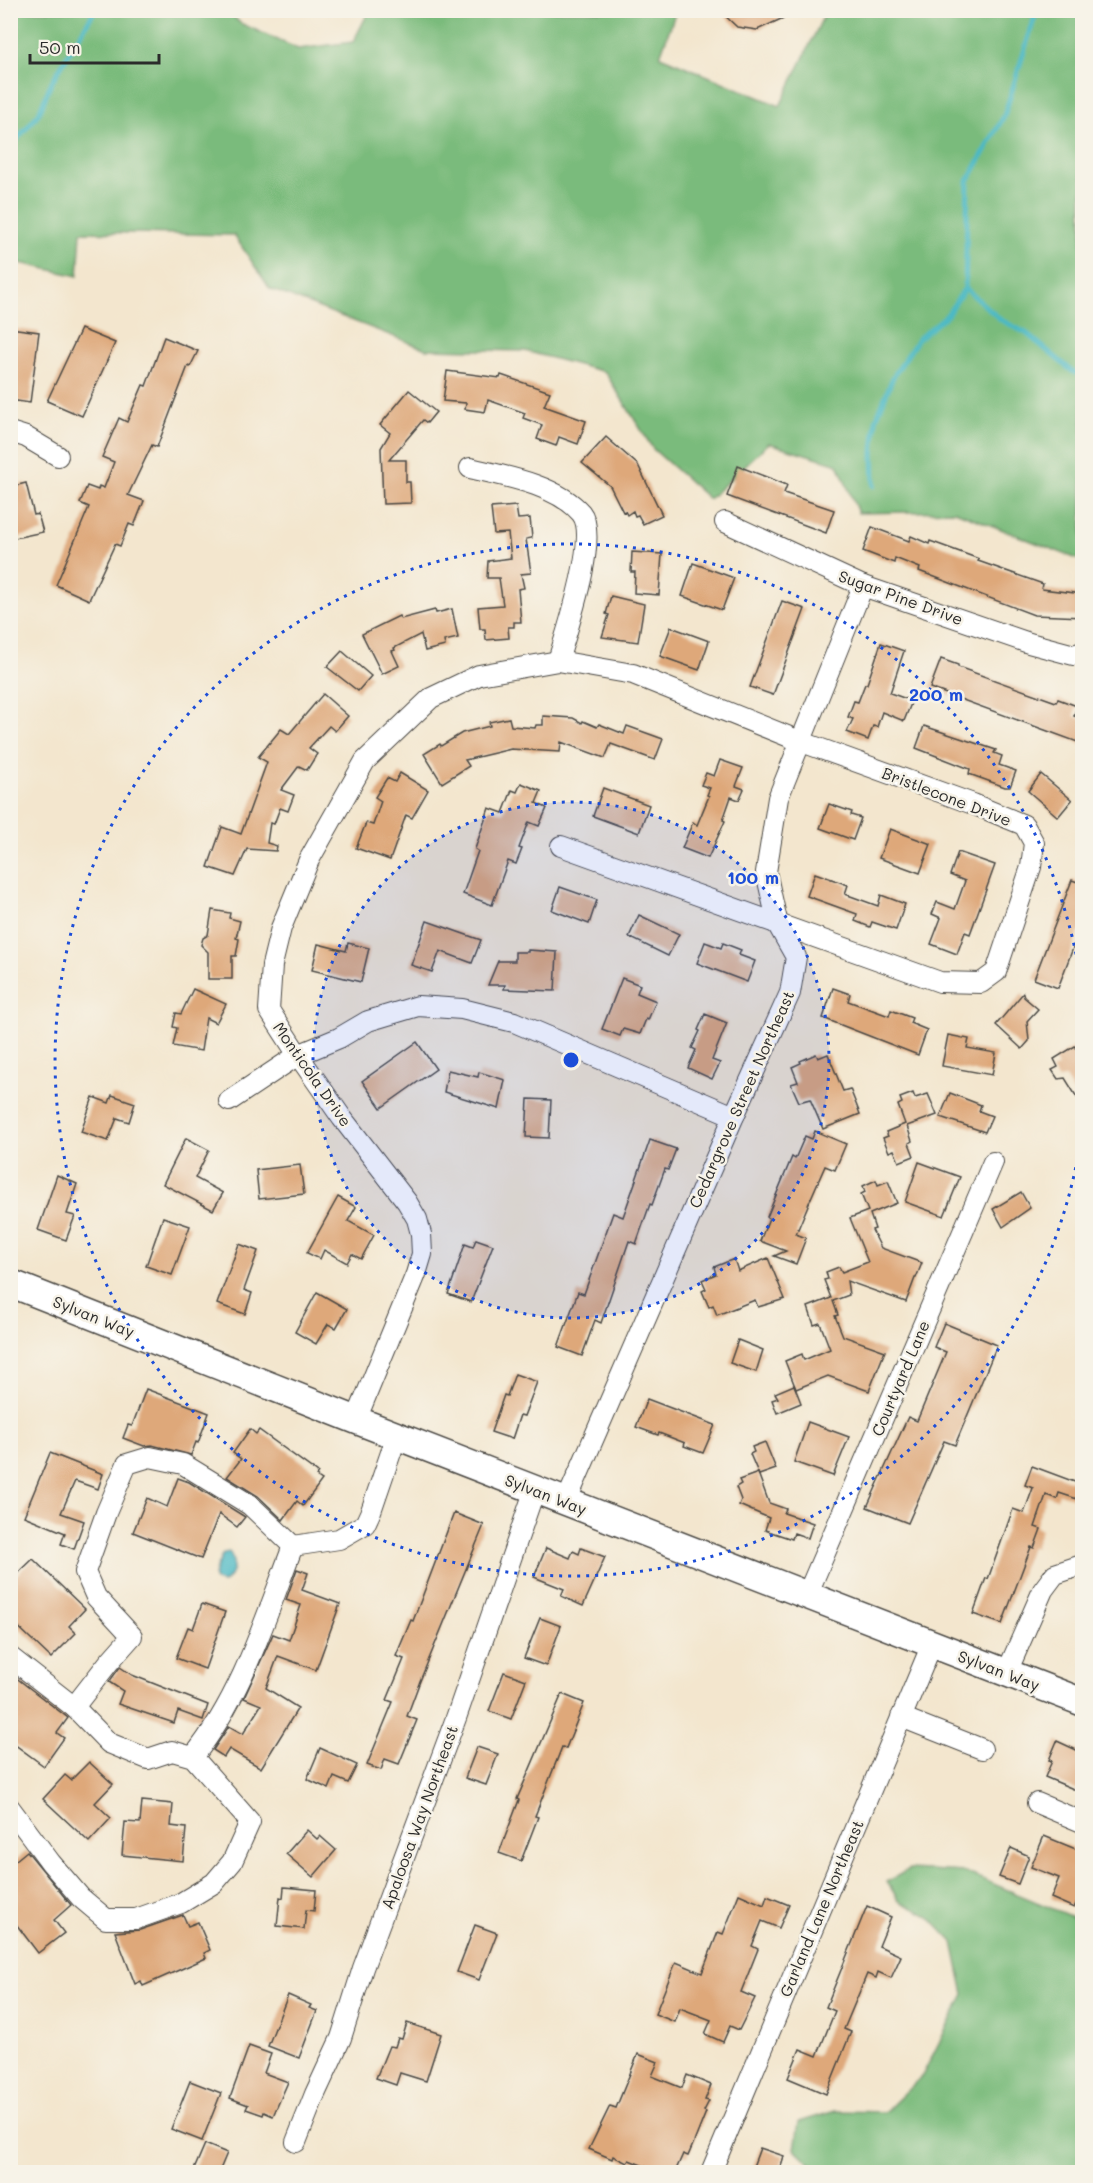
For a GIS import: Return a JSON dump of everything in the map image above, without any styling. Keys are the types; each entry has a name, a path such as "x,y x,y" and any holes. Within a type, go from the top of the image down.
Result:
{"main road":[{"name":"Sylvan Way","path":"10,1283 1083,1702"}],"street":[{"path":"10,432 26,437 58,456"},
{"path":"470,468 517,479 560,496 582,514 588,540 582,576 558,662"},
{"name":"Sugar Pine Drive","path":"725,522 863,586 1029,643 1074,655 1083,652"},
{"name":"Cedargrove Street Northeast","path":"566,1502 790,993 796,957 778,925 766,872 778,798 863,586"},
{"name":"Bristlecone Drive","path":"558,662 633,674 802,742 973,804 1024,825 1034,843 1031,867 996,972 981,983 940,982 561,846"},
{"name":"Monticola Drive","path":"356,1420 417,1274 422,1254 421,1234 417,1219 407,1202 342,1118 269,1010 272,965 281,928 309,860 365,761 431,698 479,675 558,662"},
{"path":"228,1101 298,1055 339,1038 368,1021 418,1006 462,1009 514,1023 734,1116"},
{"name":"Courtyard Lane","path":"807,1595 993,1162"},
{"path":"293,1546 339,1539 365,1524 372,1511 397,1435"},
{"path":"74,1707 108,1662 132,1636 96,1597 85,1572 106,1513 127,1464 150,1457 183,1464 250,1505 293,1546"},
{"name":"Apaloosa Way Northeast","path":"296,2142 341,2038 363,1968 456,1718 535,1489"},
{"path":"193,1757 210,1735 246,1667 293,1546"},
{"path":"1007,1672 1043,1590 1055,1574 1083,1565"},
{"name":"Garland Lane Northeast","path":"711,2172 932,1644"},
{"path":"10,1657 74,1707 109,1743 148,1759 172,1751 193,1757 249,1822 232,1862 214,1883 181,1903 136,1919 106,1919 81,1898 51,1863 10,1808"},
{"path":"901,1717 982,1749"},
{"path":"1037,1803 1083,1822"}],"green space":[{"path":"10,11 228,11 240,23 298,49 353,42 369,11 676,11 660,56 780,106 826,11 1082,11 1082,561 955,511 858,513 838,464 769,443 709,499 653,449 605,372 525,351 426,349 270,289 234,235 81,232 78,276 11,261"},
{"path":"909,1869 965,1872 1082,1921 1082,2172 819,2172 795,2149 799,2122 835,2111 885,2112 922,2076 964,1994 953,1942 928,1916 899,1901 887,1882"}],"water":[{"path":"228,1552 233,1561 230,1576 224,1583 218,1582 214,1579 216,1570 222,1555"}],"building":[{"path":"719,10 801,10 757,30 737,27"},
{"path":"10,328 39,332 30,403 10,400"},
{"path":"81,329 115,343 82,416 47,401"},
{"path":"164,337 198,351 190,367 188,366 157,447 152,445 128,495 144,501 134,526 129,524 120,546 115,544 89,600 56,585 89,507 80,503 87,486 98,490 99,486 104,488 114,462 102,457 119,418 127,422 143,385 146,386"},
{"path":"447,371 500,378 501,375 550,392 544,406 586,421 578,444 559,437 556,446 537,439 542,425 523,418 525,413 488,400 485,412 465,409 466,403 443,401"},
{"path":"409,390 436,412 427,423 423,420 389,460 406,460 406,482 410,482 411,503 383,504 381,448 390,433 380,425"},
{"path":"606,437 638,465 662,515 643,524 633,511 627,515 625,511 623,512 610,486 582,463"},
{"path":"738,466 787,485 784,493 834,510 826,533 727,496"},
{"path":"26,483 34,515 38,514 43,532 10,539 10,487"},
{"path":"516,506 518,519 530,518 532,538 526,539 531,573 521,574 524,588 518,589 521,622 514,622 514,627 508,627 509,638 486,640 485,629 480,629 478,607 503,605 499,578 487,578 488,561 511,558 508,533 494,534 491,508"},
{"path":"872,527 909,541 911,536 929,544 930,541 1043,584 1042,589 1083,594 1083,617 1034,615 919,571 920,568 895,558 894,563 863,551"},
{"path":"632,552 662,554 659,595 634,593 635,572 631,572"},
{"path":"693,563 734,578 722,610 682,596"},
{"path":"611,596 644,604 638,642 602,637 609,615 606,614"},
{"path":"782,601 805,609 773,695 750,687"},
{"path":"452,609 458,638 444,641 445,646 425,651 421,634 394,648 395,650 392,651 399,666 382,674 362,634 399,616 401,619 435,610 436,613"},
{"path":"671,627 709,641 699,670 660,656"},
{"path":"881,643 904,651 890,693 912,701 904,721 882,712 877,727 873,726 868,740 847,732 853,719 848,717 854,701 858,702 867,684"},
{"path":"342,651 371,676 358,691 327,667"},
{"path":"941,659 1056,702 1058,699 1077,706 1074,716 1083,719 1083,744 930,688"},
{"path":"323,694 348,716 335,731 329,726 309,748 317,754 307,770 299,766 281,790 294,795 288,811 280,808 274,824 270,823 267,843 277,846 276,851 247,849 235,876 208,867 222,827 241,834 267,762 258,757 281,729 289,734"},
{"path":"543,716 573,718 582,723 583,721 597,727 599,724 624,734 627,726 663,739 655,760 611,744 605,758 561,742 560,752 511,749 465,760 469,766 442,783 424,754 462,733 490,726 489,722 509,718 511,726 535,728 536,725 543,725"},
{"path":"924,726 996,750 994,753 1002,756 999,765 1016,771 1010,787 969,774 970,769 916,748"},
{"path":"720,760 743,768 736,786 744,789 739,800 731,797 723,820 725,821 708,858 682,848 693,822 697,825 709,796 707,795 710,788 701,785 706,773 714,776"},
{"path":"400,773 428,790 412,818 406,815 390,860 356,848 366,823 373,825 381,801 375,797 387,778 395,782"},
{"path":"1041,774 1072,800 1058,817 1028,791"},
{"path":"521,783 541,791 536,803 547,808 539,826 529,822 519,848 522,849 516,864 508,861 492,905 463,894 478,851 475,849 489,808 503,813 512,790 517,792"},
{"path":"603,788 649,805 639,833 593,816"},
{"path":"829,804 852,812 851,815 861,818 853,840 820,828"},
{"path":"890,829 931,844 920,873 879,858"},
{"path":"958,852 995,865 970,934 965,932 957,954 931,944 941,918 932,914 937,902 955,909 965,881 950,875"},
{"path":"815,873 848,885 845,894 878,906 881,895 905,904 896,930 872,922 870,927 855,921 857,914 807,896"},
{"path":"1072,880 1083,884 1083,934 1079,932 1058,988 1034,979"},
{"path":"560,887 597,900 589,924 552,910"},
{"path":"212,910 230,913 229,918 240,921 236,938 239,939 236,956 232,956 232,979 208,979 208,952 201,945 203,938 208,935"},
{"path":"639,915 679,934 668,956 629,937"},
{"path":"427,921 481,940 472,963 440,951 432,972 411,965"},
{"path":"705,942 721,948 723,943 741,950 739,955 755,961 747,982 697,963"},
{"path":"348,943 369,948 361,982 312,970 318,944 346,951"},
{"path":"528,950 557,952 555,991 504,989 505,985 488,985 498,961 515,961 515,952 528,952"},
{"path":"622,978 640,985 637,993 656,1001 640,1034 623,1029 620,1036 602,1029"},
{"path":"833,988 850,994 848,1001 889,1016 891,1010 912,1018 910,1023 927,1030 918,1055 823,1018"},
{"path":"193,989 226,1004 216,1023 206,1018 201,1051 173,1046 177,1028 173,1027 176,1013 181,1014"},
{"path":"1023,993 1024,997 1038,1009 1027,1021 1029,1041 1022,1049 996,1025"},
{"path":"705,1014 727,1023 712,1060 720,1063 712,1079 688,1068 696,1050 692,1048"},
{"path":"948,1035 969,1039 967,1048 996,1053 992,1075 942,1066"},
{"path":"417,1042 436,1069 381,1108 362,1081"},
{"path":"1075,1046 1083,1059 1083,1107 1065,1078 1058,1079 1052,1070 1058,1067 1054,1059"},
{"path":"816,1054 818,1058 828,1054 843,1091 850,1089 860,1114 823,1129 810,1099 799,1102 791,1084 798,1082 792,1067"},
{"path":"448,1070 478,1077 479,1072 505,1080 499,1109 444,1092"},
{"path":"913,1093 915,1098 928,1094 937,1115 907,1126 912,1141 909,1143 914,1156 899,1162 894,1150 889,1152 883,1138 888,1136 886,1132 905,1124 898,1105 902,1103 900,1098"},
{"path":"950,1093 981,1105 979,1111 992,1116 985,1132 940,1117"},
{"path":"112,1095 135,1103 129,1122 117,1118 108,1141 81,1132 93,1097 109,1103"},
{"path":"528,1099 551,1100 549,1138 526,1137"},
{"path":"815,1131 846,1144 835,1170 825,1166 796,1234 806,1238 796,1264 774,1256 786,1251 760,1241 769,1218 767,1217 792,1157 795,1159 805,1136 812,1139"},
{"path":"186,1138 209,1150 195,1178 223,1193 213,1210 163,1184"},
{"path":"650,1140 676,1149 668,1170 665,1169 652,1205 650,1204 636,1244 629,1241 601,1323 595,1320 582,1356 558,1347 578,1292 584,1294 613,1213 623,1217"},
{"path":"919,1162 960,1177 944,1216 905,1202"},
{"path":"300,1165 304,1194 259,1199 256,1170"},
{"path":"57,1175 77,1184 67,1214 75,1216 66,1240 38,1230"},
{"path":"876,1180 878,1185 888,1181 897,1203 870,1214 875,1229 872,1230 881,1248 922,1263 906,1302 847,1281 849,1295 833,1301 838,1315 835,1316 843,1336 885,1351 869,1391 828,1376 796,1389 785,1361 802,1354 804,1360 830,1349 820,1323 814,1325 808,1307 831,1298 824,1280 828,1279 826,1272 839,1267 842,1272 868,1262 850,1218 868,1211 861,1194 865,1192 863,1186"},
{"path":"1021,1192 1030,1208 1003,1227 993,1209"},
{"path":"338,1197 356,1207 348,1221 374,1235 361,1259 352,1254 347,1263 324,1250 320,1259 307,1253"},
{"path":"163,1217 190,1226 172,1275 146,1266"},
{"path":"476,1239 493,1245 471,1302 448,1294 465,1244 473,1247"},
{"path":"239,1244 258,1251 244,1290 252,1293 245,1314 217,1304"},
{"path":"768,1258 785,1299 758,1307 755,1300 717,1315 713,1305 709,1307 702,1291 706,1289 702,1280 716,1274 714,1267 734,1259 738,1271"},
{"path":"317,1292 347,1309 336,1328 328,1324 316,1344 295,1332"},
{"path":"944,1323 997,1345 955,1445 944,1441 908,1523 867,1507 908,1417 917,1421 946,1352 934,1347"},
{"path":"738,1340 763,1350 756,1372 730,1363"},
{"path":"515,1374 537,1382 524,1416 520,1415 512,1439 491,1432 504,1395 507,1396"},
{"path":"794,1385 801,1403 777,1413 772,1400 778,1398 775,1393"},
{"path":"146,1389 209,1413 191,1455 152,1445 144,1446 123,1438 128,1425 132,1426"},
{"path":"647,1399 715,1425 703,1453 684,1446 685,1443 636,1427"},
{"path":"808,1422 849,1437 833,1476 794,1462"},
{"path":"250,1429 256,1434 259,1430 318,1473 316,1476 322,1480 303,1506 297,1501 283,1520 258,1496 227,1477 241,1459 233,1453"},
{"path":"765,1442 776,1469 759,1475 750,1454 754,1452 752,1447"},
{"path":"50,1453 103,1474 98,1489 75,1481 61,1513 84,1521 74,1549 61,1544 65,1533 24,1516"},
{"path":"1032,1466 1083,1485 1083,1501 1059,1493 1057,1499 1046,1495 1035,1527 1041,1529 1034,1548 1031,1547 1002,1624 973,1614 1013,1509 1024,1513 1033,1488 1025,1485"},
{"path":"758,1473 769,1503 786,1509 784,1513 813,1523 808,1538 794,1533 792,1539 765,1530 769,1518 739,1505 741,1500 736,1487 741,1484 739,1480"},
{"path":"178,1478 189,1482 245,1517 237,1527 219,1514 201,1559 133,1532 147,1498 167,1507"},
{"path":"454,1513 484,1525 407,1716 417,1720 399,1764 385,1759 381,1770 367,1765 393,1702 387,1700 404,1659 396,1656 411,1620 413,1621"},
{"path":"546,1548 570,1558 573,1551 579,1554 581,1548 605,1557 583,1606 561,1596 564,1589 534,1577"},
{"path":"33,1559 85,1609 69,1626 76,1633 51,1658 10,1619 10,1581"},
{"path":"297,1569 308,1573 302,1590 340,1604 316,1670 278,1656 266,1688 298,1708 261,1768 229,1749 224,1757 213,1750 229,1726 243,1734 261,1705 244,1698 273,1634 289,1640 301,1605 286,1600"},
{"path":"202,1604 225,1612 205,1669 176,1658 188,1627 193,1629"},
{"path":"540,1618 561,1626 546,1666 524,1658"},
{"path":"120,1667 132,1675 208,1705 203,1720 178,1711 174,1723 118,1704 123,1691 109,1682"},
{"path":"504,1672 526,1680 511,1719 489,1711"},
{"path":"10,1673 68,1718 57,1733 64,1738 44,1766 10,1741"},
{"path":"562,1694 584,1703 566,1748 562,1747 535,1816 538,1817 521,1861 499,1853 519,1800 517,1799"},
{"path":"1057,1741 1083,1753 1083,1793 1045,1777"},
{"path":"477,1747 498,1754 486,1785 465,1778"},
{"path":"320,1748 357,1765 348,1783 334,1777 329,1789 307,1779"},
{"path":"89,1762 113,1784 95,1803 111,1818 89,1842 43,1799 65,1775 71,1780"},
{"path":"142,1801 173,1804 171,1826 186,1828 183,1861 122,1855 125,1822 140,1823"},
{"path":"307,1830 317,1839 320,1836 336,1850 313,1877 286,1854"},
{"path":"1044,1836 1083,1852 1083,1888 1074,1908 1051,1898 1059,1878 1031,1867"},
{"path":"1011,1848 1029,1856 1018,1884 999,1877"},
{"path":"27,1851 71,1905 54,1920 64,1933 38,1953 10,1916 10,1865"},
{"path":"284,1887 316,1890 314,1911 306,1910 304,1929 277,1926 280,1897 283,1898"},
{"path":"739,1894 764,1905 767,1896 789,1905 779,1928 762,1921 752,1946 758,1949 741,1992 755,1998 739,2030 730,2026 723,2042 705,2034 711,2020 680,2008 675,2022 655,2014 676,1962 702,1973 718,1932 723,1934"},
{"path":"867,1906 891,1917 879,1946 901,1956 891,1978 878,1972 876,1978 867,1974 844,2029 851,2032 826,2094 788,2078 800,2049 817,2056 835,2011 826,2007"},
{"path":"183,1915 188,1926 198,1922 210,1950 204,1953 206,1958 143,1986 141,1981 135,1984 115,1932 140,1930"},
{"path":"475,1925 497,1933 479,1980 457,1972"},
{"path":"288,1995 311,2005 309,2008 317,2011 299,2058 268,2046"},
{"path":"407,2023 441,2034 426,2081 400,2073 396,2085 376,2078 389,2046 395,2047 398,2038 402,2039"},
{"path":"249,2046 271,2054 264,2073 288,2082 273,2116 246,2109 248,2105 230,2098"},
{"path":"638,2054 658,2062 652,2076 682,2088 687,2075 711,2085 705,2100 709,2101 704,2111 706,2112 694,2142 688,2156 683,2154 675,2172 659,2172 629,2160 627,2163 613,2156 612,2159 589,2149 610,2106 616,2108"},
{"path":"190,2081 221,2093 202,2141 171,2129"},
{"path":"205,2144 227,2153 219,2172 193,2172"},
{"path":"760,2148 784,2156 779,2172 751,2172"}],"waterway":[{"path":"10,148 39,113 51,83 95,10"},
{"path":"874,486 873,453 876,420 893,377 918,339 947,315 965,288 968,181 1004,116 1037,10"},
{"path":"965,288 1001,320 1026,333 1072,371 1082,376"}]}
